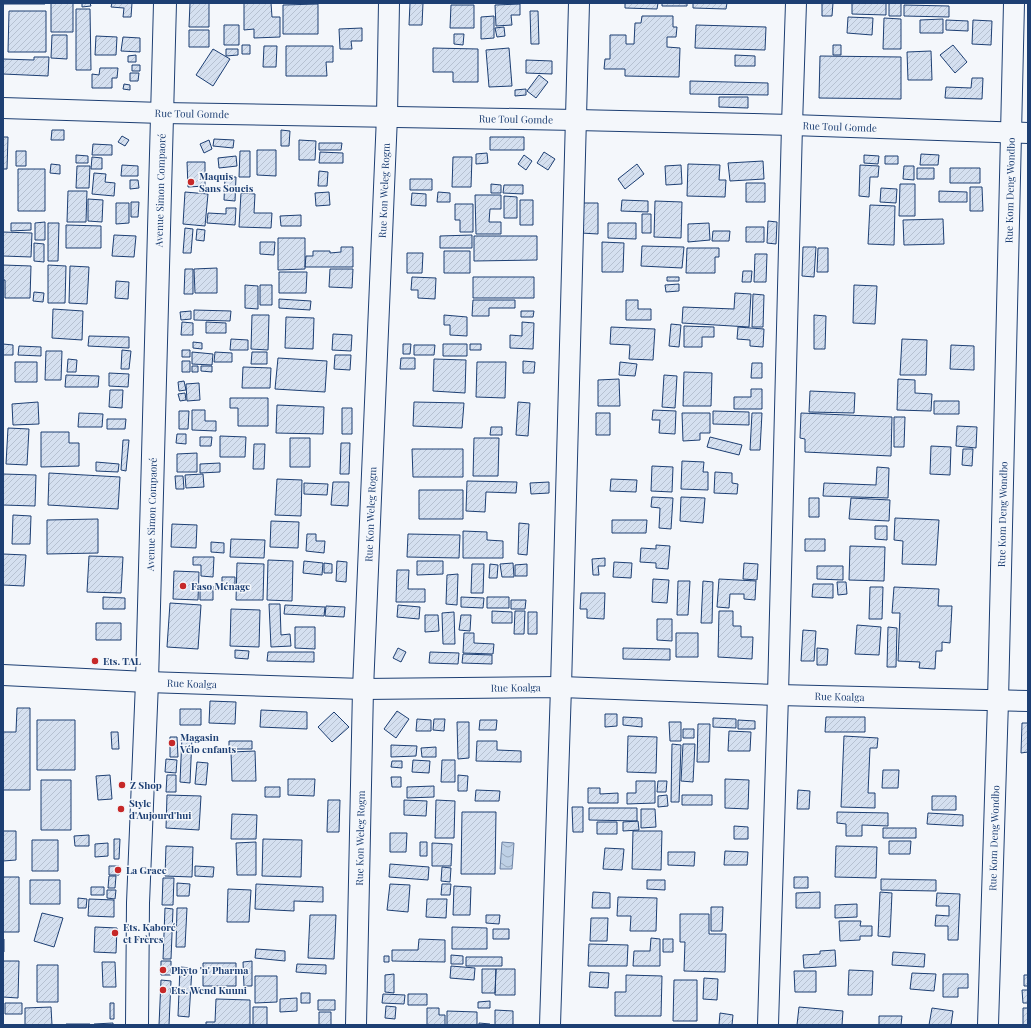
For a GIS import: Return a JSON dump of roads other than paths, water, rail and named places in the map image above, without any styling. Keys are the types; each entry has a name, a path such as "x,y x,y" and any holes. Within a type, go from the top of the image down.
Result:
{"street":[{"name":"Avenue Simon Compaoré","path":"137,1025 138,903 147,682 164,3"},
{"name":"Rue Kon Weleg Rogm","path":"356,1025 363,688 387,116 389,3"},
{"path":"550,1025 561,687 579,3"},
{"path":"768,1025 796,3"},
{"name":"Rue Kom Deng Wondbo","path":"988,1025 998,701 1019,133 1014,3"},
{"name":"Rue Toul Gomde","path":"3,108 162,113 387,116 792,125 1019,133"},
{"name":"Rue Koalga","path":"3,675 147,682 363,688 561,687 778,695 1028,701"}],"water":[{"path":"502,842 514,843 512,869 500,869"}],"place":[{"name":"Maquis Sans Soucis","path":"191,182"},
{"name":"Faso Ménage","path":"183,586"},
{"name":"Ets. TAL","path":"95,661"},
{"name":"Magasin Vélo enfants","path":"172,743"},
{"name":"Z Shop","path":"122,785"},
{"name":"Style d'Aujourd'hui","path":"121,809"},
{"name":"La Grace","path":"118,870"},
{"name":"Ets. Kaboré et Frères","path":"115,933"},
{"name":"Phyto 'n' Pharma","path":"163,970"},
{"name":"Ets. Wend Kuuni","path":"163,990"}]}
